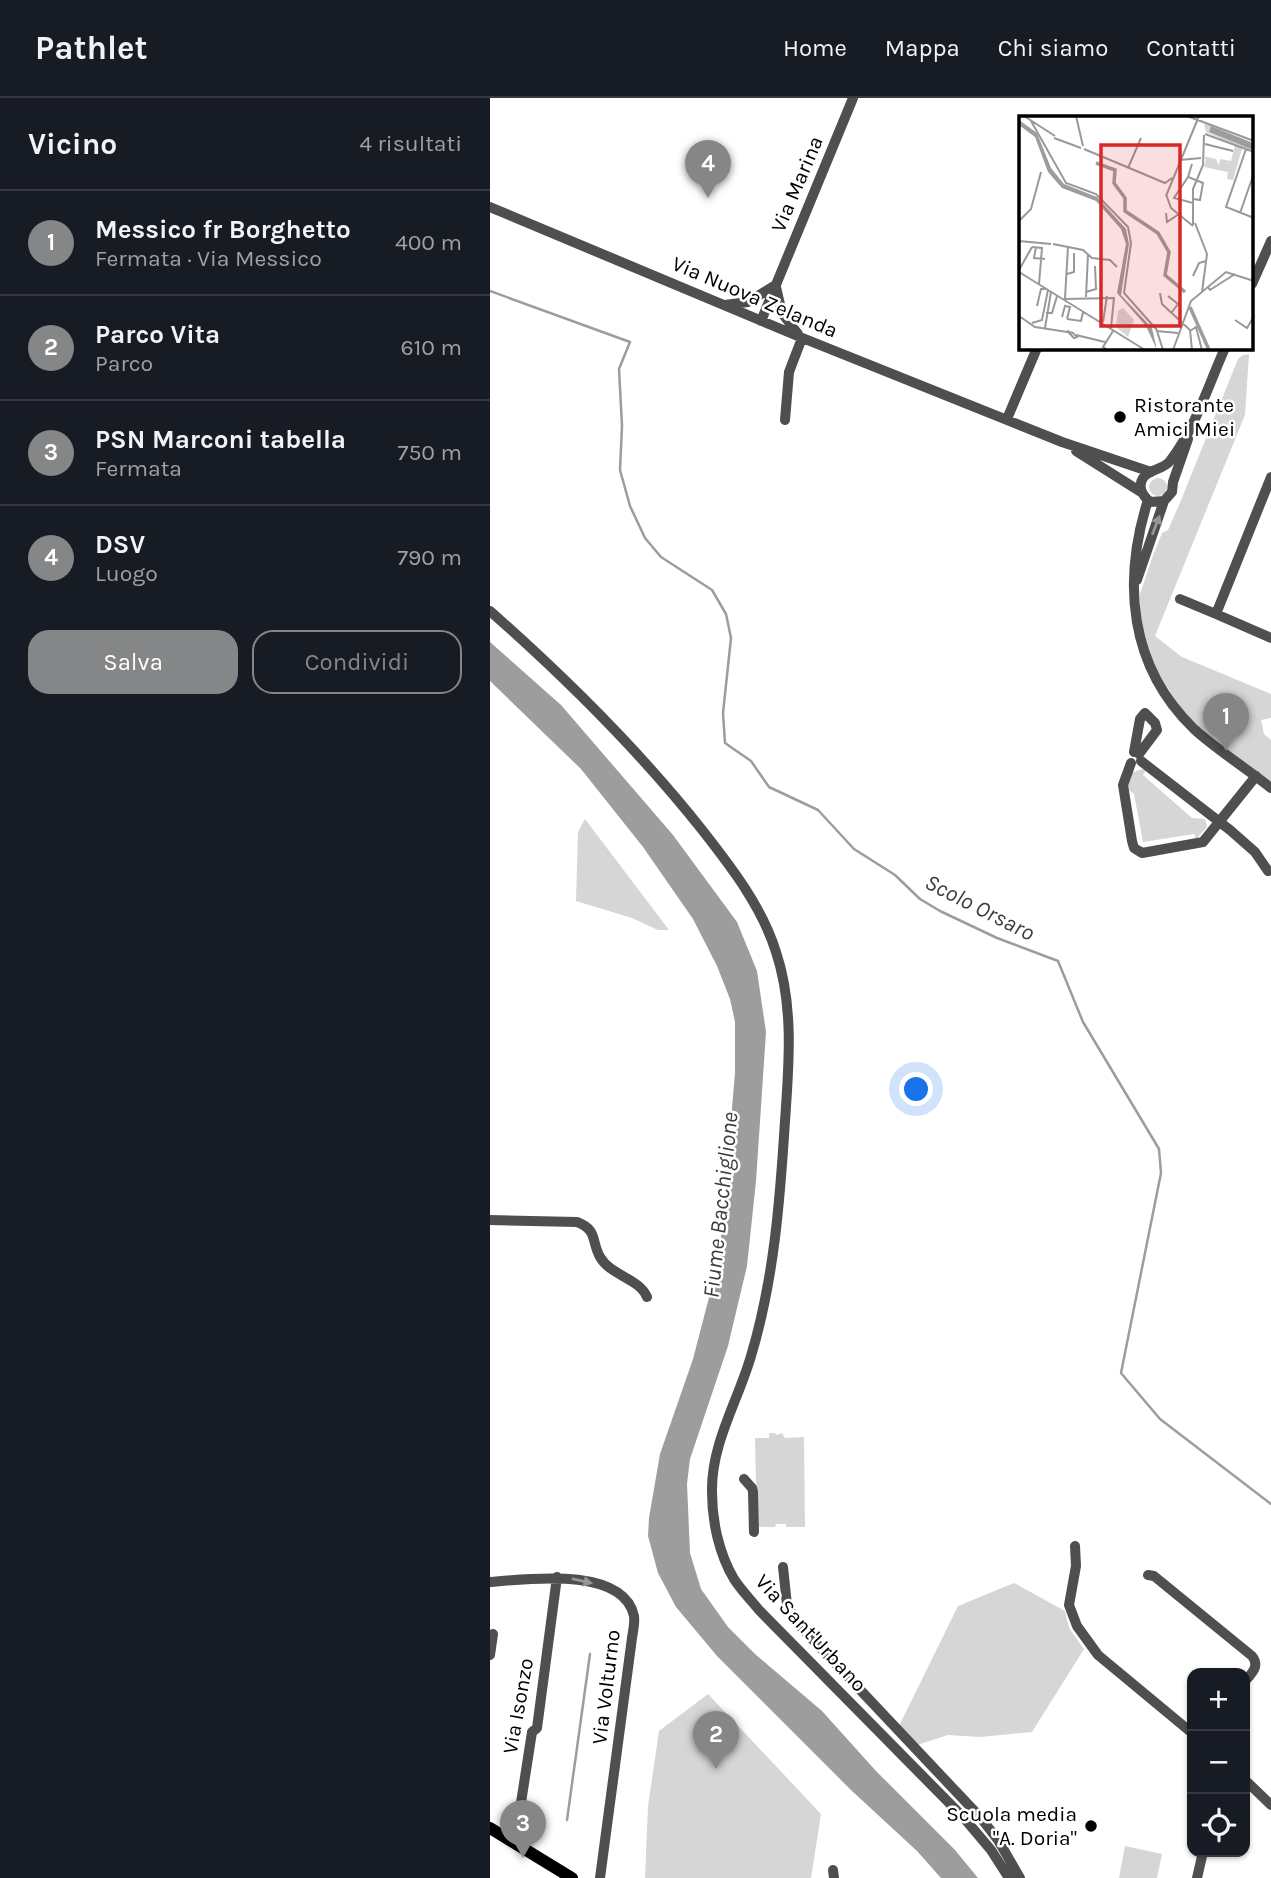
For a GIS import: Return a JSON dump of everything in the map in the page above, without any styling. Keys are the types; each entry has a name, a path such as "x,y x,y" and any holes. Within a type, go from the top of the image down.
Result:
{"main road":[{"path":"490,1828 572,1878"}],"street":[{"name":"Via Marina","path":"761,321 853,98"},
{"name":"Via Nuova Zelanda","path":"490,207 761,321 1062,442 1154,471"},
{"path":"1254,280 1271,242"},
{"path":"725,306 748,302 776,284 782,313 801,337 789,372 785,420"},
{"path":"1007,419 1036,350"},
{"path":"1133,595 1164,501 1172,492 1192,423 1224,350"},
{"path":"1192,423 1168,464 1142,480 1144,496 1135,549 1133,595 1142,644 1162,690 1196,730 1271,788"},
{"name":"Via Nuova Zelanda","path":"1062,442 1144,496"},
{"path":"1123,482 1127,464"},
{"path":"1154,471 1165,472 1173,482"},
{"path":"1216,614 1271,477"},
{"path":"1144,496 1158,503 1164,501"},
{"path":"1180,599 1271,638"},
{"name":"Via Sant'Urbano","path":"490,611 608,721 722,856 755,904 766,925 783,972 789,1030 782,1172 768,1284 750,1359 719,1445 715,1466 712,1506 722,1552 734,1578 759,1610 964,1818 991,1850 1009,1878"},
{"path":"1256,776 1220,821 1203,842 1137,852 1132,841 1123,785 1136,757 1220,821 1255,852 1268,872"},
{"path":"490,1220 576,1222 586,1225 592,1233 600,1257 613,1272 640,1288 647,1297"},
{"path":"744,1479 753,1492 754,1532"},
{"path":"1075,1546 1076,1566 1069,1605 1077,1626 1098,1655 1190,1731"},
{"name":"Via Sant'Urbano","path":"783,1567 787,1605 798,1624 981,1818 998,1840 1020,1878"},
{"path":"1148,1575 1154,1576 1252,1656 1255,1668 1250,1674"},
{"name":"Via Volturno","path":"490,1582 557,1577 595,1584 622,1595 634,1615 600,1878"},
{"name":"Via Isonzo","path":"510,1840 518,1822 532,1732 537,1728 557,1577"},
{"path":"490,1655 493,1634"},
{"path":"1250,1785 1271,1805"},
{"path":"1197,1878 1202,1857"}],"shaded area":[{"path":"1249,354 1245,415 1155,636 1182,657 1271,694 1271,718 1261,720 1264,734 1271,740 1271,791 1195,731 1140,644 1140,594 1152,558 1162,533 1168,530 1179,505 1238,359"},
{"path":"1158,478 1164,481 1167,487 1164,493 1158,496 1152,493 1149,487 1152,481"},
{"path":"490,642 561,705 673,835 737,922 757,971 766,1032 747,1266 728,1346 690,1459 687,1484 690,1553 701,1589 728,1627 755,1654 822,1711 876,1771 955,1850 978,1878 941,1878 917,1851 852,1791 717,1656 676,1607 658,1573 648,1536 660,1454 693,1359 719,1259 735,1073 735,1022 730,999 717,966 693,919 643,847 581,769 490,681"},
{"path":"1146,770 1143,775 1192,818 1205,819 1207,827 1196,839 1194,834 1143,842 1134,794 1127,789 1131,773"},
{"path":"585,819 669,930 658,930 632,918 576,901 578,832"},
{"path":"769,1433 782,1433 785,1438 804,1437 805,1527 776,1524 775,1527 757,1527 755,1438 769,1438"},
{"path":"1014,1583 1065,1611 1069,1628 1084,1649 1032,1732 980,1737 948,1735 917,1745 899,1726 958,1606"},
{"path":"708,1694 821,1814 811,1878 645,1878 648,1806 659,1731"},
{"path":"1125,1846 1162,1854 1157,1878 1119,1878"}],"waterway":[{"name":"Scolo Orsaro","path":"490,291 630,342 619,369 622,426 620,470 630,506 645,538 661,557 712,590 726,614 731,638 723,713 725,743 751,761 769,787 818,810 854,849 895,875 920,899 997,938 1058,961 1083,1022 1159,1149 1161,1173 1121,1373 1160,1419 1271,1504"},
{"path":"567,1820 590,1654"}],"place":[{"name":"DSV","path":"708,198"},
{"name":"Ristorante Amici Miei","path":"1120,417"},
{"name":"Messico fr Borghetto","path":"1226,751"},
{"name":"Parco Vita","path":"716,1769"},
{"name":"Scuola media \"A. Doria\"","path":"1091,1826"},
{"name":"PSN Marconi tabella","path":"523,1858"}],"water label":[{"name":"Fiume Bacchiglione","path":"720,1205"}]}
